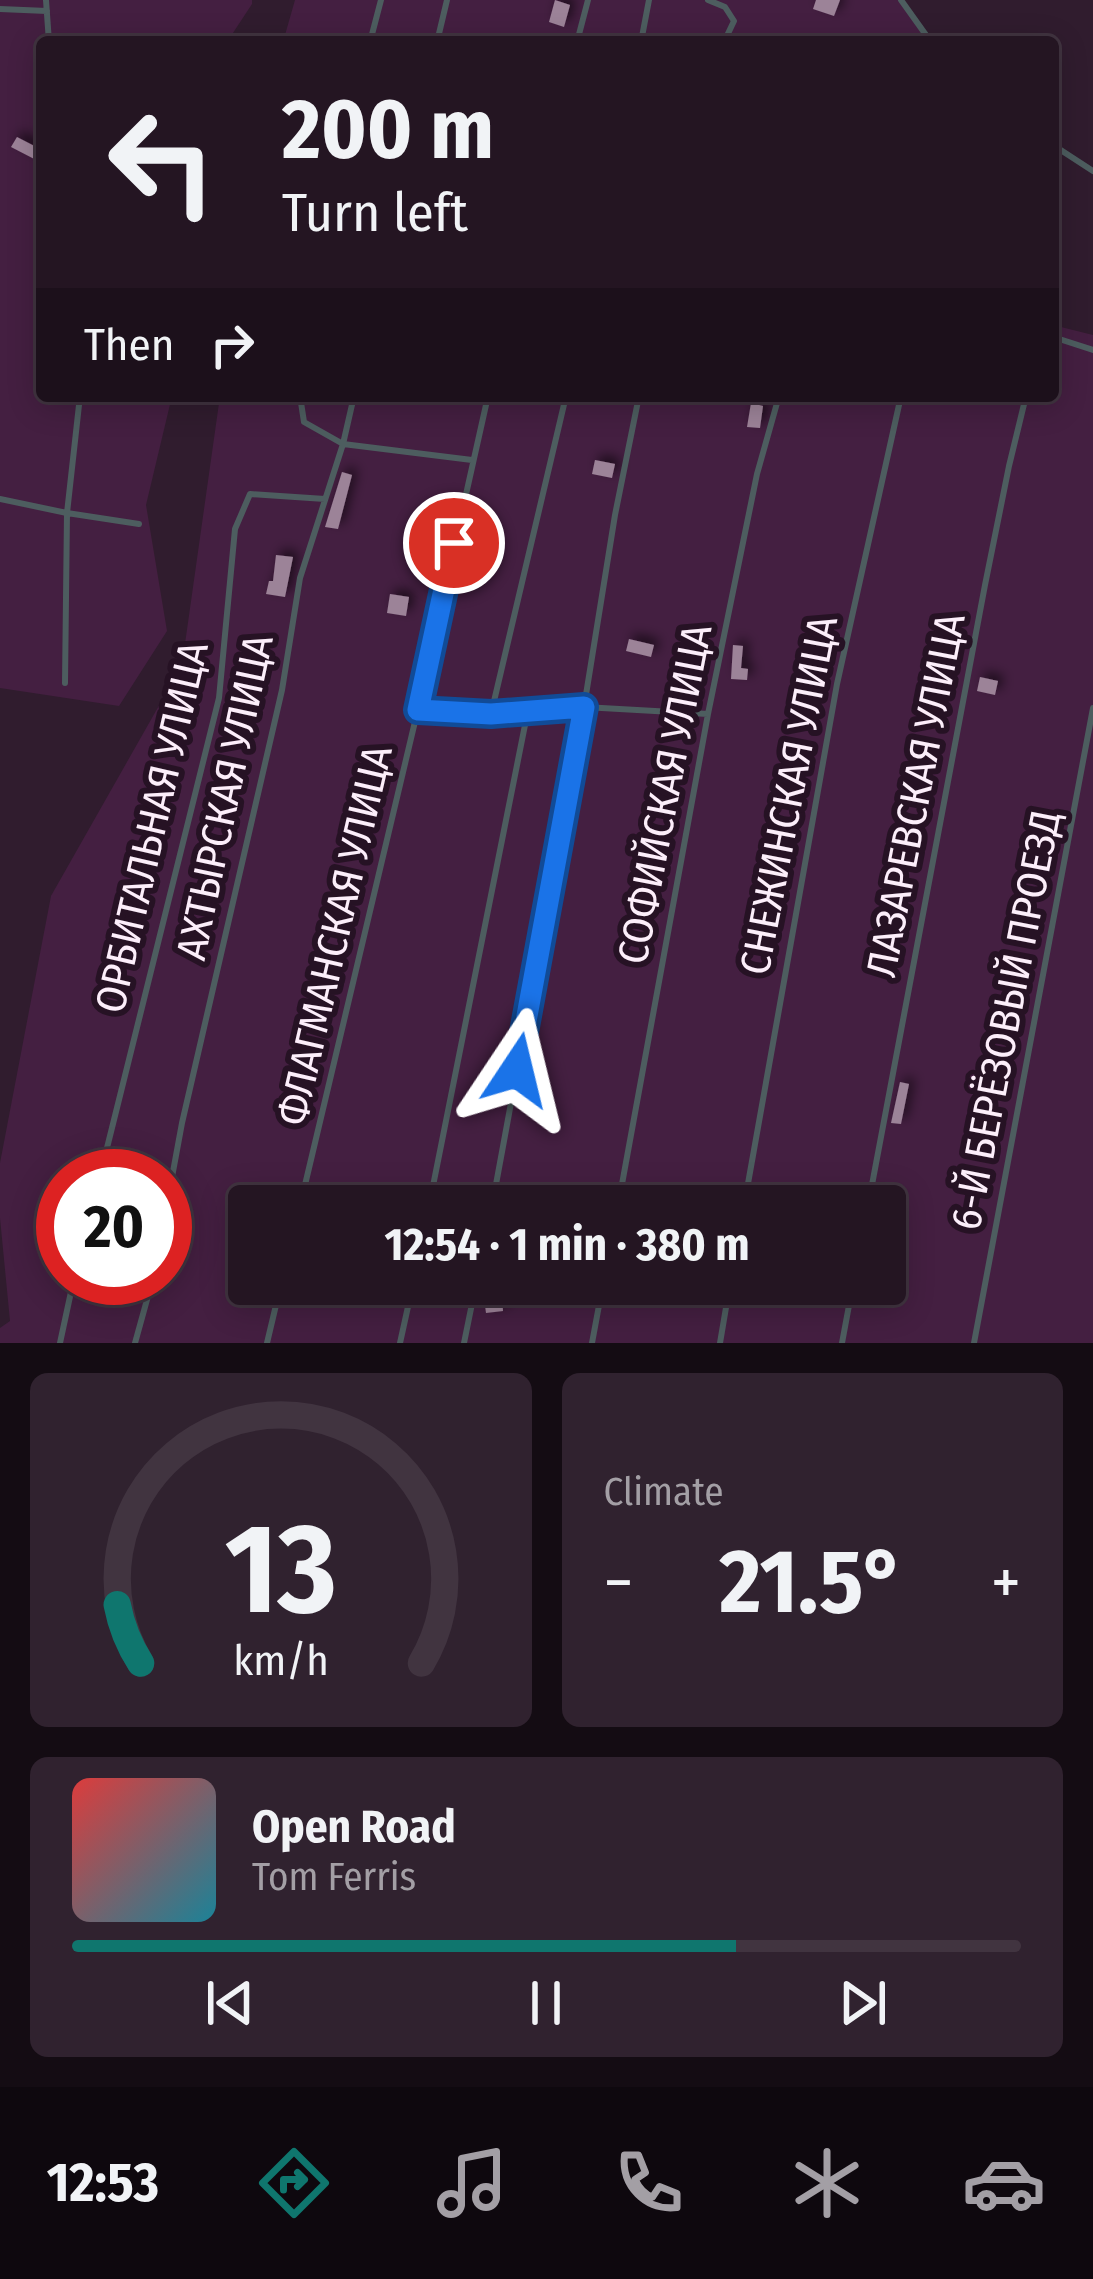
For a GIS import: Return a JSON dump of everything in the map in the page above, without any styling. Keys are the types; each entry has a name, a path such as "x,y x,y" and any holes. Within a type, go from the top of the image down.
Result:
{"lane":[{"path":"46,0 48,36"},
{"path":"372,36 381,0"},
{"path":"438,36 447,0"},
{"path":"579,36 588,0"},
{"path":"642,36 649,0"},
{"path":"708,0 725,7 734,21 727,36"},
{"path":"902,0 927,36"},
{"path":"0,9 46,11"},
{"path":"1059,149 1093,171"},
{"path":"1059,339 1093,350"},
{"path":"65,683 67,513 79,402"},
{"path":"301,402 304,422 343,444 472,460"},
{"name":"АХТЫРСКАЯ УЛИЦА","path":"177,1149 282,690 301,578 353,402"},
{"name":"ФЛАГМАНСКАЯ УЛИЦА","path":"305,1185 486,402"},
{"path":"491,714 565,402"},
{"path":"496,1185 638,402"},
{"name":"СОФИЙСКАЯ УЛИЦА","path":"622,1185 708,714 777,402"},
{"name":"СНЕЖИНСКАЯ УЛИЦА","path":"748,1185 837,683 900,402"},
{"name":"ЛАЗАРЕВСКАЯ УЛИЦА","path":"872,1185 985,585 1025,402"},
{"name":"ОРБИТАЛЬНАЯ УЛИЦА","path":"107,1149 219,698 235,529 250,494 326,499"},
{"path":"0,499 139,524"},
{"path":"418,710 491,714 584,707 708,714"},
{"name":"6-Й БЕРЁЗОВЫЙ ПРОЕЗД","path":"974,1343 1093,708"},
{"path":"433,1185 528,710"},
{"path":"60,1343 68,1305"},
{"path":"135,1343 146,1305"},
{"path":"267,1343 276,1305"},
{"path":"400,1343 408,1305"},
{"path":"464,1343 472,1305"},
{"path":"592,1343 599,1305"},
{"path":"720,1343 726,1305"},
{"path":"842,1343 849,1305"}],"shaded area":[{"path":"0,0 252,0 231,36 36,36 36,402 171,402 146,505 167,631 119,706 0,688"},
{"path":"295,0 901,0 925,36 285,36"},
{"path":"1059,326 1093,335 1093,1343 0,1343 0,1328 10,1321 0,1163 51,896 182,665 219,402 1059,402"}],"building":[{"path":"555,0 570,5 564,27 549,22"},
{"path":"816,0 840,0 834,16 813,9"},
{"path":"17,137 36,147 36,160 11,147"},
{"path":"751,403 763,406 760,428 747,427"},
{"path":"595,460 615,464 612,478 592,474"},
{"path":"342,472 352,475 338,529 325,527"},
{"path":"276,555 293,557 285,597 266,594"},
{"path":"390,594 409,597 406,616 387,613"},
{"path":"629,639 654,645 651,657 626,651"},
{"path":"733,645 743,646 741,668 748,669 747,680 731,679"},
{"path":"980,677 998,681 995,695 977,691"},
{"path":"900,1082 909,1084 901,1124 891,1123"},
{"path":"485,1305 503,1305 503,1311 486,1313"}],"route":[{"path":"454,543 418,710 491,714 584,707 517,1070"}]}
